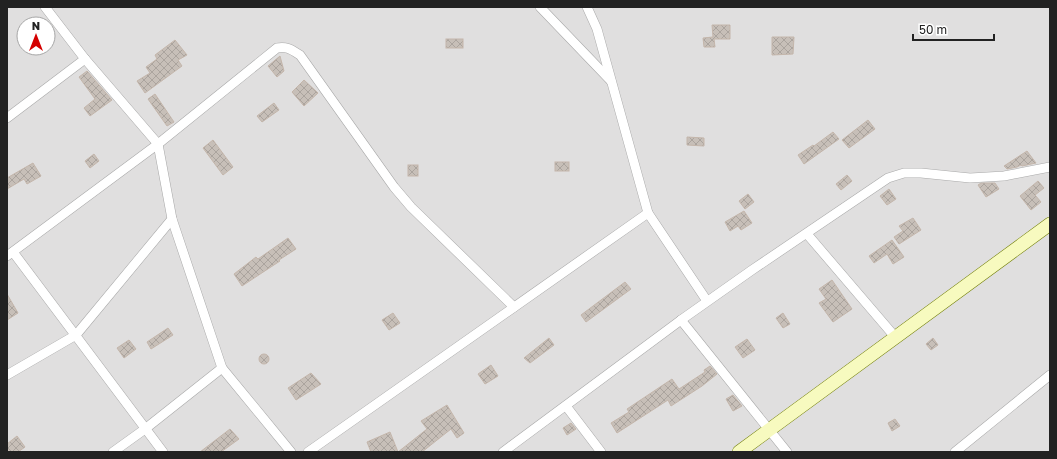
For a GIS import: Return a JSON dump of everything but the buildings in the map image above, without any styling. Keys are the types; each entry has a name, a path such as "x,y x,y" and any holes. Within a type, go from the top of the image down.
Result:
{"street":[{"path":"45,7 85,59 158,144 172,219 222,368 291,452"},
{"path":"540,7 612,82"},
{"path":"587,7 597,29 648,213 707,301"},
{"path":"163,452 76,335 10,254 158,144 277,48 290,48 300,55 406,202 514,307"},
{"path":"7,118 85,59"},
{"path":"503,452 707,301 888,178 904,173 921,173 970,178 1004,176 1050,167"},
{"path":"308,452 648,213"},
{"path":"7,375 76,335 172,219"},
{"path":"739,452 1050,224"},
{"path":"806,234 896,338"},
{"path":"681,320 787,452"},
{"path":"113,452 145,429 222,368"},
{"path":"955,452 1050,375"},
{"path":"566,406 601,452"}],"shaded area":[{"path":"7,7 1050,7 1050,452 7,452"}]}
